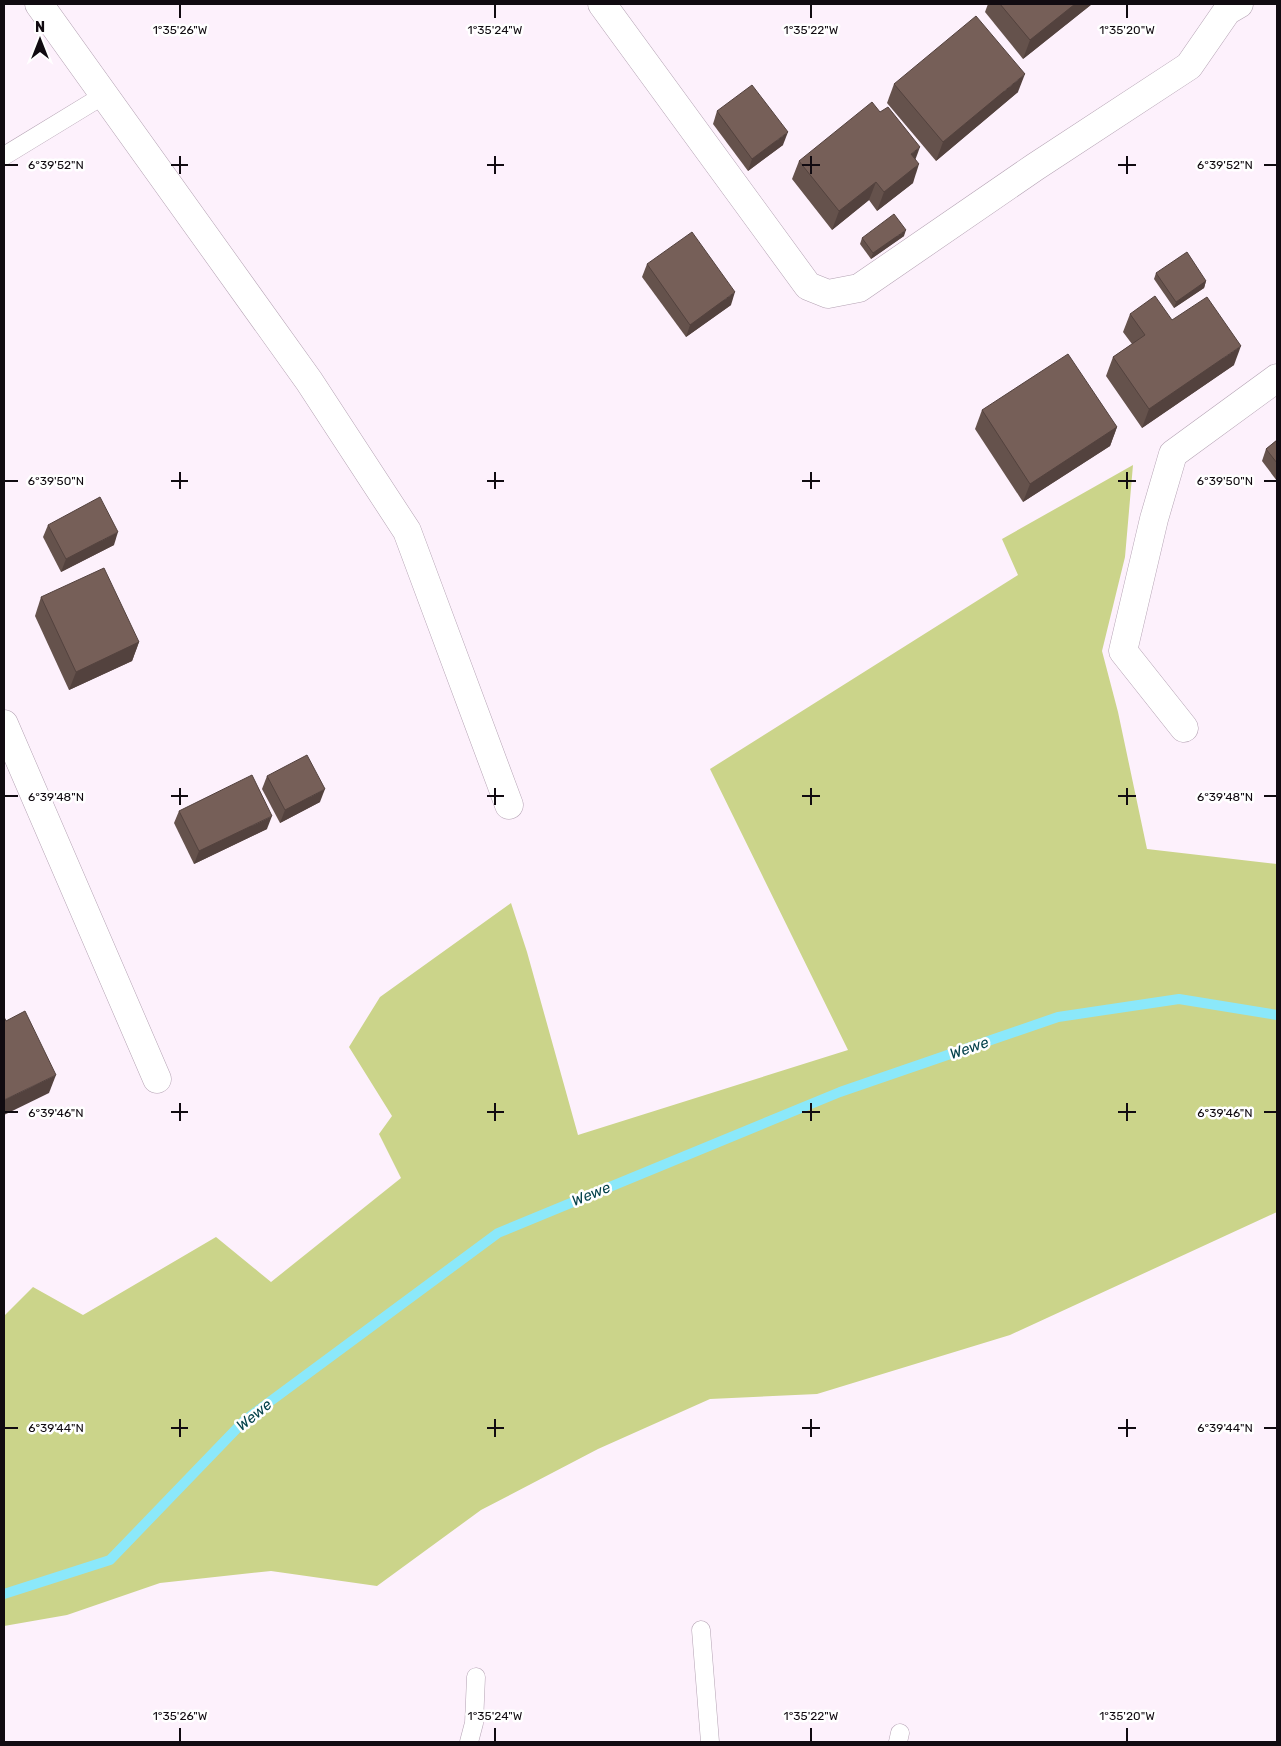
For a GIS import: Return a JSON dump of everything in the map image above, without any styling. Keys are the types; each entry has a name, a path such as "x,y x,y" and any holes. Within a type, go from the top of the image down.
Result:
{"street":[{"path":"39,4 309,381 407,531 509,805"},
{"path":"602,4 808,286 828,294 859,288 1035,167 1189,66 1223,6"},
{"path":"1184,728 1124,650 1154,519 1174,454 1277,378"},
{"path":"4,724 157,1079"}],"lane":[{"path":"4,156 104,95"},
{"path":"701,1630 710,1742"},
{"path":"469,1742 474,1722 476,1676"}],"green space":[{"path":"1133,465 1125,557 1102,651 1118,712 1147,849 1277,864 1277,1212 1010,1335 817,1394 710,1399 598,1449 481,1510 377,1586 271,1571 160,1583 67,1615 4,1626 4,1316 33,1287 83,1315 216,1237 271,1282 401,1178 379,1134 392,1116 349,1047 380,997 511,903 527,952 578,1135 848,1050 710,769 1018,575 1002,539"}],"building":[{"path":"1000,4 1075,4 1030,40"},
{"path":"976,16 1025,74 943,142 894,84"},
{"path":"752,85 788,132 752,159 717,111"},
{"path":"872,102 880,112 888,107 920,147 911,154 919,164 884,192 876,182 839,211 799,161"},
{"path":"894,214 906,230 873,253 862,238"},
{"path":"692,232 735,292 690,325 647,264"},
{"path":"1187,252 1206,281 1176,302 1156,273"},
{"path":"1155,296 1172,320 1207,297 1241,346 1149,409 1113,357 1145,335 1130,314"},
{"path":"1068,354 1117,427 1030,484 982,410"},
{"path":"1277,440 1277,463 1266,449"},
{"path":"100,497 118,532 66,559 48,525"},
{"path":"104,568 139,642 76,672 41,597"},
{"path":"307,755 325,789 285,810 267,776"},
{"path":"252,775 272,816 199,851 179,811"},
{"path":"25,1011 56,1075 4,1100 4,1017 6,1021"}],"waterway":[{"name":"Wewe","path":"4,1594 110,1560 245,1420 498,1233 840,1092 1058,1017 1179,999 1277,1015"}]}
